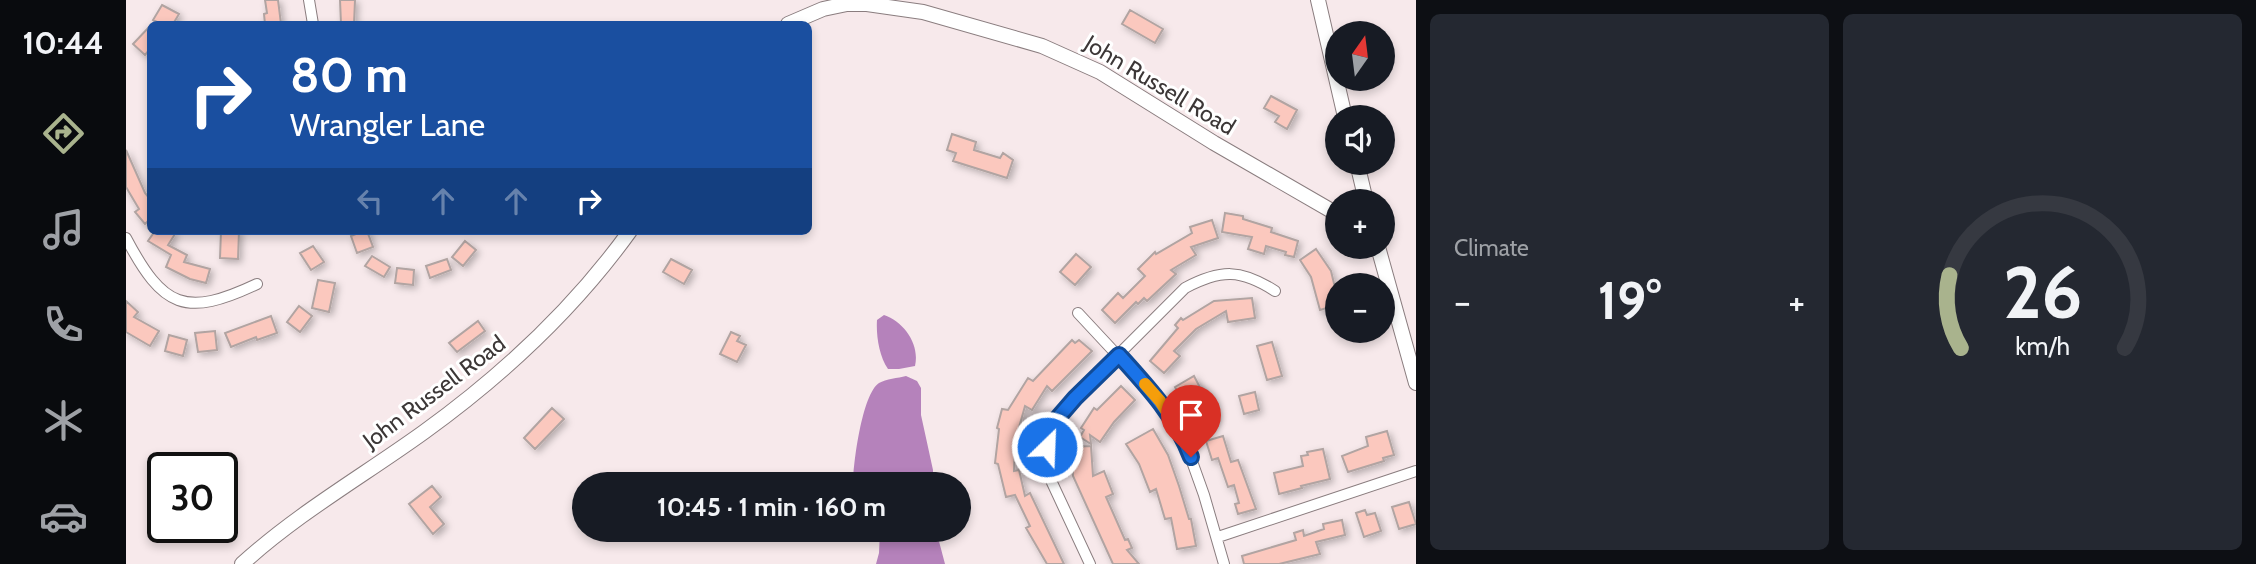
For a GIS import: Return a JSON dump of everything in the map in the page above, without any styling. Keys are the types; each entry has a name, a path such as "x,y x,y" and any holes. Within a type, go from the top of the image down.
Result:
{"street":[{"path":"309,0 312,21"},
{"path":"1318,0 1342,105"},
{"name":"John Russell Road","path":"795,21 823,9 846,4 867,4 923,12 1043,46 1100,72 1214,144 1325,207"},
{"name":"John Russell Road","path":"242,564 299,518 415,439 506,369 569,307 606,265 627,235"},
{"path":"126,238 149,278 169,295 184,301 211,303 257,284"},
{"path":"1382,259 1413,360 1416,383"},
{"path":"1090,564 1048,474 1047,447 1056,420 1185,288 1208,276 1232,273 1256,279 1275,291"},
{"path":"1078,313 1160,401 1184,439 1218,537 1224,564"},
{"path":"1218,537 1416,471"}],"shaded area":[{"path":"884,315 898,323 909,335 915,350 915,366 888,369 880,352 877,332 877,320"},
{"path":"906,376 917,381 921,388 921,415 933,472 854,472 863,415 873,390 882,382"},
{"path":"879,542 939,542 945,564 876,564"}],"building":[{"path":"265,0 278,0 281,21 265,21 264,14 267,13"},
{"path":"340,0 355,0 354,21 341,21"},
{"path":"162,5 179,14 175,21 153,20"},
{"path":"1130,10 1163,29 1155,43 1122,24"},
{"path":"147,29 145,55 133,44"},
{"path":"1271,96 1297,110 1287,129 1275,122 1279,116 1264,108"},
{"path":"952,134 976,142 974,150 1000,158 1003,153 1013,160 1007,178 953,161 956,153 947,150"},
{"path":"126,150 147,195 145,224 135,212 139,209 126,187"},
{"path":"1225,213 1243,216 1243,219 1272,228 1271,232 1298,241 1294,257 1266,246 1264,254 1248,249 1252,237 1222,232"},
{"path":"1212,220 1218,238 1191,247 1196,255 1171,270 1176,274 1147,301 1144,298 1138,304 1136,302 1115,323 1102,310 1118,293 1123,298 1145,276 1138,269 1155,252 1156,254 1192,233 1190,227"},
{"path":"152,235 174,235 168,245 187,255 184,262 210,269 206,283 190,279 166,267 171,255 148,241"},
{"path":"221,235 239,235 238,259 220,258"},
{"path":"368,235 373,247 357,253 351,236"},
{"path":"465,241 476,250 463,266 452,257"},
{"path":"313,246 324,262 311,270 300,253"},
{"path":"1316,249 1331,271 1325,273 1325,309 1320,310 1311,277 1300,260"},
{"path":"1076,254 1091,267 1075,285 1060,272"},
{"path":"372,256 390,267 384,277 365,266"},
{"path":"447,259 451,270 430,278 426,266"},
{"path":"671,259 692,270 684,284 663,272"},
{"path":"397,268 414,270 413,285 395,283"},
{"path":"318,280 335,283 329,312 312,308"},
{"path":"1252,298 1255,318 1228,322 1226,311 1196,329 1174,351 1180,356 1164,373 1150,361 1178,328 1175,325 1181,318 1183,320 1214,301"},
{"path":"126,301 138,312 134,317 159,331 150,346 126,332"},
{"path":"299,306 312,316 300,332 287,322"},
{"path":"271,316 277,333 257,340 256,337 231,347 225,333"},
{"path":"478,321 485,331 457,352 449,343"},
{"path":"215,331 217,350 198,352 195,333"},
{"path":"731,332 740,336 737,341 746,345 737,362 720,354"},
{"path":"169,335 187,340 183,356 165,351"},
{"path":"1072,340 1075,343 1079,340 1092,351 1052,391 1047,386 1032,410 1025,406 1015,442 1014,471 1019,470 1025,496 1030,493 1064,564 1047,564 1026,528 1030,526 1015,495 1006,497 998,464 995,463 997,428 1002,409 1008,410 1028,378 1033,381"},
{"path":"1272,342 1282,376 1267,380 1257,346"},
{"path":"1194,376 1216,418 1199,426 1191,401 1185,404 1175,387"},
{"path":"1121,386 1135,400 1100,442 1090,435 1091,444 1080,437 1084,430 1081,428 1094,408 1097,410"},
{"path":"1255,392 1259,410 1244,414 1239,396"},
{"path":"552,408 564,419 535,449 524,438"},
{"path":"1153,429 1168,455 1191,519 1196,546 1177,549 1171,518 1165,519 1156,489 1150,492 1139,464 1126,444"},
{"path":"1387,431 1394,455 1383,458 1384,461 1348,472 1342,456 1368,446 1366,437"},
{"path":"1223,436 1231,462 1238,460 1256,509 1238,514 1235,504 1239,503 1234,485 1228,487 1218,458 1212,460 1206,441"},
{"path":"1091,446 1093,476 1104,471 1113,494 1106,497 1125,540 1128,539 1132,548 1127,550 1139,564 1113,564 1073,476 1071,447"},
{"path":"1323,449 1330,479 1279,494 1274,473 1303,466 1301,456"},
{"path":"432,486 441,497 430,507 444,524 433,534 409,504"},
{"path":"1409,502 1416,524 1399,529 1392,507"},
{"path":"1365,510 1367,515 1375,513 1381,531 1364,537 1356,513"},
{"path":"1342,520 1345,535 1316,542 1320,554 1279,564 1244,564 1242,556 1296,540 1294,533 1303,530 1304,536 1324,529 1323,524"}],"slow traffic":[{"path":"1145,384 1174,423"}],"route":[{"path":"1047,447 1056,420 1119,355 1160,401 1184,439 1191,457"}]}
